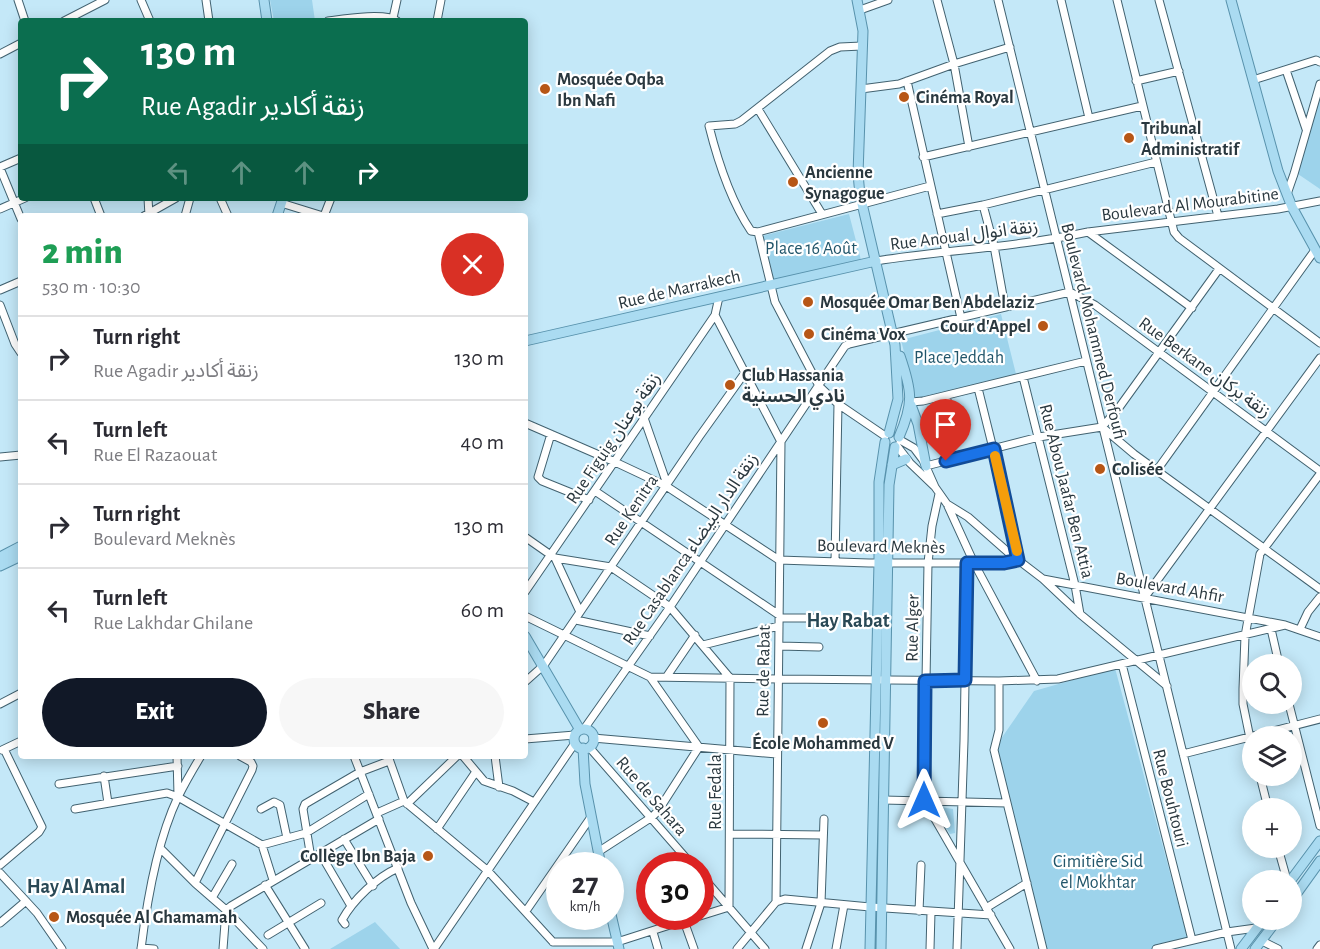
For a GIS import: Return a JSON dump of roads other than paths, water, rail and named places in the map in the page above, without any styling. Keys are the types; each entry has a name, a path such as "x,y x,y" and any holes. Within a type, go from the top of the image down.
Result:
{"main road":[{"path":"264,0 267,18"},
{"path":"1231,0 1278,171 1292,207 1317,254"},
{"path":"858,5 862,46 858,174 862,205 892,333 906,376 927,466"},
{"name":"Rue de Marrakech","path":"528,340 876,261"},
{"path":"881,949 886,680 879,482 886,437 898,399 895,345"},
{"path":"870,949 874,680 889,485 892,465 911,404"},
{"path":"886,437 896,433 898,443"},
{"path":"886,437 888,446 898,443"},
{"path":"892,465 906,459"},
{"path":"0,557 18,548"},
{"path":"0,566 18,557"},
{"path":"528,641 544,665 583,738 585,784 598,852"},
{"path":"1297,870 1320,841"},
{"path":"1302,883 1320,861"},
{"path":"614,930 618,946"},
{"path":"1241,949 1255,930"},
{"path":"1256,949 1270,930"}],"street":[{"path":"18,0 24,18"},
{"path":"80,17 105,0"},
{"path":"141,0 149,18"},
{"path":"206,0 209,18"},
{"path":"395,18 397,0"},
{"path":"438,18 441,0"},
{"path":"858,5 888,0"},
{"path":"938,0 954,64 969,147"},
{"name":"Boulevard Mohammed Derfoufi","path":"998,0 1231,949"},
{"path":"1060,0 1089,118"},
{"path":"1117,0 1176,235 1320,343"},
{"path":"1159,0 1218,216"},
{"path":"354,18 379,18"},
{"path":"0,54 18,45"},
{"path":"862,46 840,47 830,51 738,123 709,126 730,192 751,231 758,232 930,186"},
{"path":"861,89 890,87 1010,47"},
{"path":"1253,80 1316,60 1320,62"},
{"path":"1286,70 1306,129"},
{"path":"1136,81 1179,71"},
{"path":"907,81 961,318"},
{"path":"1287,194 1320,84"},
{"path":"923,157 1142,106"},
{"path":"758,109 822,214"},
{"path":"18,159 0,167 18,213"},
{"path":"937,214 983,205 1156,162"},
{"path":"0,210 18,201"},
{"path":"150,213 168,201"},
{"path":"285,201 315,213"},
{"name":"Boulevard Al Mourabitine","path":"1057,238 1088,232 1292,207 1320,201"},
{"path":"1311,203 1320,209"},
{"path":"983,205 994,246 1005,308"},
{"path":"758,232 775,302 819,386 838,404 886,437"},
{"path":"1088,232 1192,308"},
{"name":"Rue Anoual زنقة انوال","path":"876,261 1057,238"},
{"path":"1157,470 1272,308 1317,254"},
{"path":"927,466 1039,437 1102,427 1112,418 1219,269"},
{"path":"0,290 18,282"},
{"name":"Rue Casablanca زنقة الدار البيضاء","path":"434,949 534,802 583,738 629,666 847,344 1070,292"},
{"name":"Rue Berkane زنقة بركان","path":"1070,292 1095,305 1160,351 1320,472"},
{"name":"Rue Figuig زنقة بوعنان","path":"528,588 553,556 715,315 719,297"},
{"path":"0,305 18,348"},
{"path":"715,315 781,442"},
{"path":"1145,597 1320,358"},
{"path":"911,404 1086,361"},
{"name":"Rue Kenitra","path":"528,679 544,665 576,620 744,374"},
{"name":"Rue Abou Jaafar Ben Attia","path":"1023,376 1075,585 1080,614"},
{"path":"978,388 1018,560"},
{"path":"946,396 952,420"},
{"path":"835,561 838,404"},
{"path":"645,418 667,485"},
{"path":"528,424 667,485 779,560"},
{"path":"1102,427 1209,509 1320,589"},
{"path":"551,434 538,477 589,500"},
{"name":"Rue de Rabat","path":"776,902 781,442"},
{"path":"898,443 906,459 935,487"},
{"path":"898,443 914,448 927,466 935,487 947,504 970,563 1037,681"},
{"path":"0,457 18,455"},
{"path":"1248,726 1243,699 1245,636 1253,584 1263,548 1320,472"},
{"path":"595,491 700,561 779,620"},
{"name":"Rue Alger","path":"924,800 928,563 932,525 939,494"},
{"name":"Boulevard Ahfir","path":"947,504 968,517 1043,579 1285,625 1320,637"},
{"path":"528,539 553,556 611,567 670,607 729,678"},
{"path":"553,556 580,612"},
{"name":"Boulevard Meknès","path":"779,560 883,563 1004,563 1018,560"},
{"path":"957,949 970,563"},
{"path":"1043,579 1080,614 1167,686"},
{"path":"1300,629 1308,612 1320,597"},
{"path":"528,617 650,677 699,747"},
{"path":"703,645 779,620 817,618"},
{"path":"576,620 650,636"},
{"path":"650,677 1037,681 1072,677 1285,625"},
{"path":"1271,629 1277,654"},
{"path":"667,676 695,635"},
{"path":"779,646 819,647"},
{"name":"Rue Bouhtouri","path":"1122,664 1192,940"},
{"name":"Rue Fedala","path":"729,678 729,906"},
{"path":"999,681 999,730 994,746 1043,949"},
{"path":"0,704 18,695"},
{"path":"1291,714 1320,826"},
{"path":"1290,726 1320,719"},
{"path":"528,739 583,738 777,754"},
{"name":"Rue de Sahara","path":"583,738 681,852"},
{"path":"1183,754 1242,739"},
{"path":"0,865 42,827 2,750 18,742"},
{"path":"598,852 652,817 664,804 699,747"},
{"path":"177,759 178,797"},
{"path":"154,949 141,948 160,849 178,797 199,759"},
{"path":"195,883 252,770 251,762 246,759"},
{"path":"355,759 423,930 434,949"},
{"path":"311,858 303,809 305,804 386,759"},
{"path":"388,759 406,802 488,871 553,942 618,946 659,930"},
{"path":"226,910 320,854 378,816 406,802 454,759"},
{"path":"464,759 484,782 534,802"},
{"path":"495,759 499,787"},
{"path":"58,784 177,766"},
{"path":"437,829 475,773"},
{"path":"104,776 108,803"},
{"path":"75,809 167,793 262,845 273,880"},
{"path":"262,845 306,833 369,794"},
{"path":"883,800 1007,803"},
{"path":"924,800 1010,949"},
{"path":"261,809 274,802 279,804 287,838"},
{"path":"526,910 591,817"},
{"path":"806,949 821,903 824,819"},
{"path":"730,834 823,835"},
{"path":"344,839 373,886"},
{"path":"160,849 226,910 263,949"},
{"path":"320,854 351,906"},
{"path":"212,898 232,864"},
{"path":"919,911 921,865"},
{"path":"345,924 342,920 351,906 388,873 398,868"},
{"path":"0,874 37,913 62,949"},
{"path":"986,908 1027,883"},
{"path":"265,885 305,949"},
{"path":"714,889 765,949"},
{"path":"737,949 776,902 785,898 844,905 991,915"},
{"path":"0,923 26,901"},
{"path":"268,935 321,903"},
{"path":"836,949 844,905"},
{"path":"714,911 729,906"},
{"path":"223,949 226,910"},
{"path":"930,949 931,912"},
{"path":"687,930 694,949"},
{"path":"1156,949 1242,930"},
{"path":"653,932 658,949"},
{"path":"1262,941 1278,949"},
{"path":"548,949 553,942"},
{"path":"1317,949 1320,945"}],"place":[{"name":"Mosquée Oqba Ibn Nafi","path":"545,89"},
{"name":"Cinéma Royal","path":"904,97"},
{"name":"Tribunal Administratif","path":"1129,138"},
{"name":"Ancienne Synagogue","path":"793,182"},
{"name":"Mosquée Omar Ben Abdelaziz","path":"808,302"},
{"name":"Cour d'Appel","path":"1043,326"},
{"name":"Cinéma Vox","path":"809,334"},
{"name":"Club Hassania نادي الحسنية","path":"730,385"},
{"name":"Colisée","path":"1100,469"},
{"name":"École Mohammed V","path":"823,723"},
{"name":"Collège Ibn Baja","path":"428,856"},
{"name":"Mosquée Al Ghamamah","path":"54,917"}],"district":[{"name":"Hay Rabat","path":"848,620"},
{"name":"Hay Al Amal","path":"76,886"}],"park label":[{"name":"Place 16 Août","path":"811,248"},
{"name":"Place Jeddah","path":"959,357"},
{"name":"Cimitière Sid el Mokhtar","path":"1098,871"}]}
